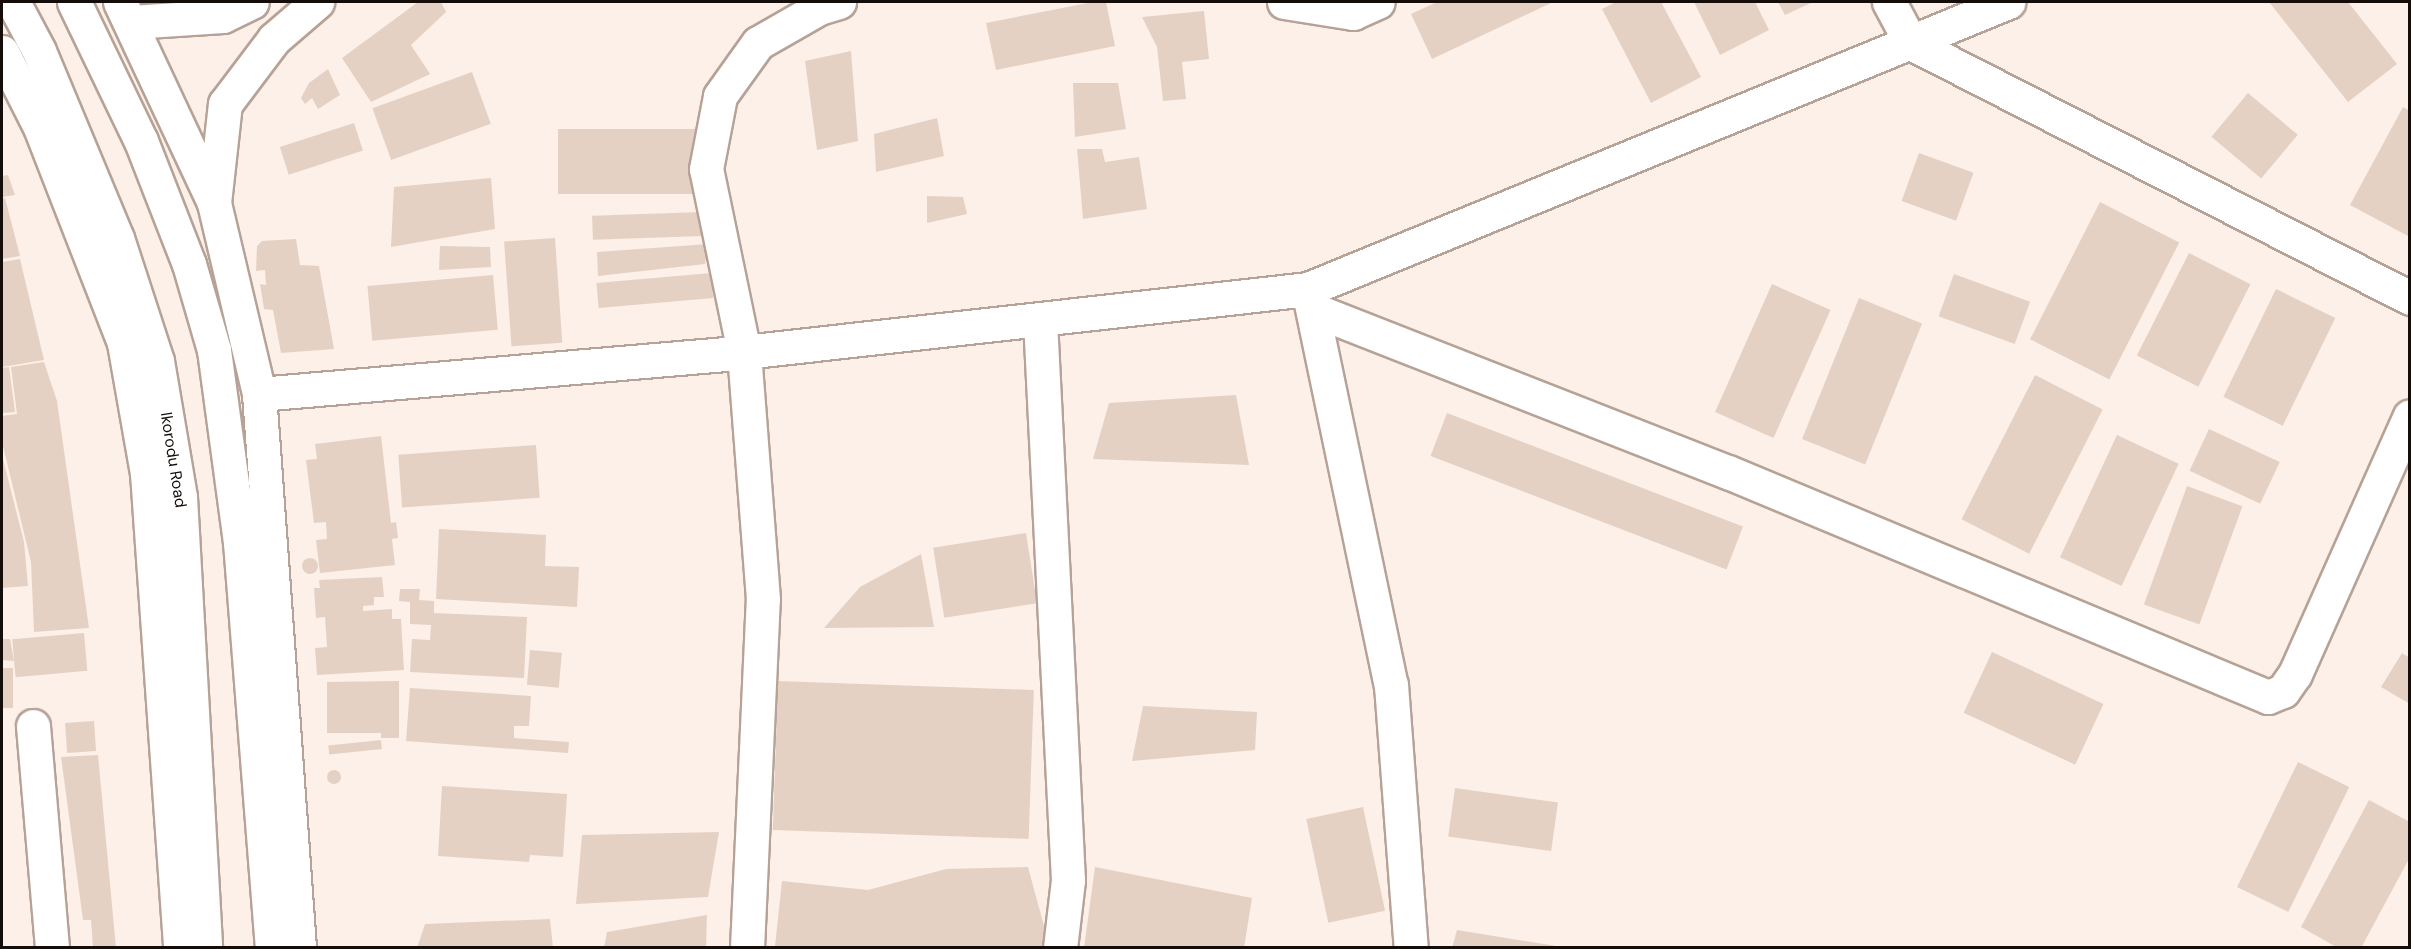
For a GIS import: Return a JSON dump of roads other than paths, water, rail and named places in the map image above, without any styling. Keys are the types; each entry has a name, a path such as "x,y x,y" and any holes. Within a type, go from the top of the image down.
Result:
{"main road":[{"name":"Ikorodu Road","path":"13,2 39,51 117,238 157,361 180,497 205,948"},
{"path":"74,2 141,141 189,264 214,350 240,542 272,948"},
{"path":"214,202 225,104 274,39 317,2"},
{"path":"747,948 763,599 744,352 706,169 720,96 758,43 819,8 839,2"},
{"path":"1284,2 1353,13 1378,2"},
{"path":"1889,2 1911,43 2409,298"},
{"path":"259,394 744,352 1040,320 1311,300 2008,2"},
{"path":"231,6 126,12 214,202 259,394 299,948"},
{"path":"2,52 40,127 124,343 147,473 180,948"},
{"path":"2,89 92,299 129,463 164,948"},
{"path":"1311,300 2268,697 2283,691 2295,674 2409,416"},
{"path":"1311,300 1391,685 1411,948"},
{"path":"1040,320 1068,880 1060,948"},
{"path":"33,726 52,948"}]}
